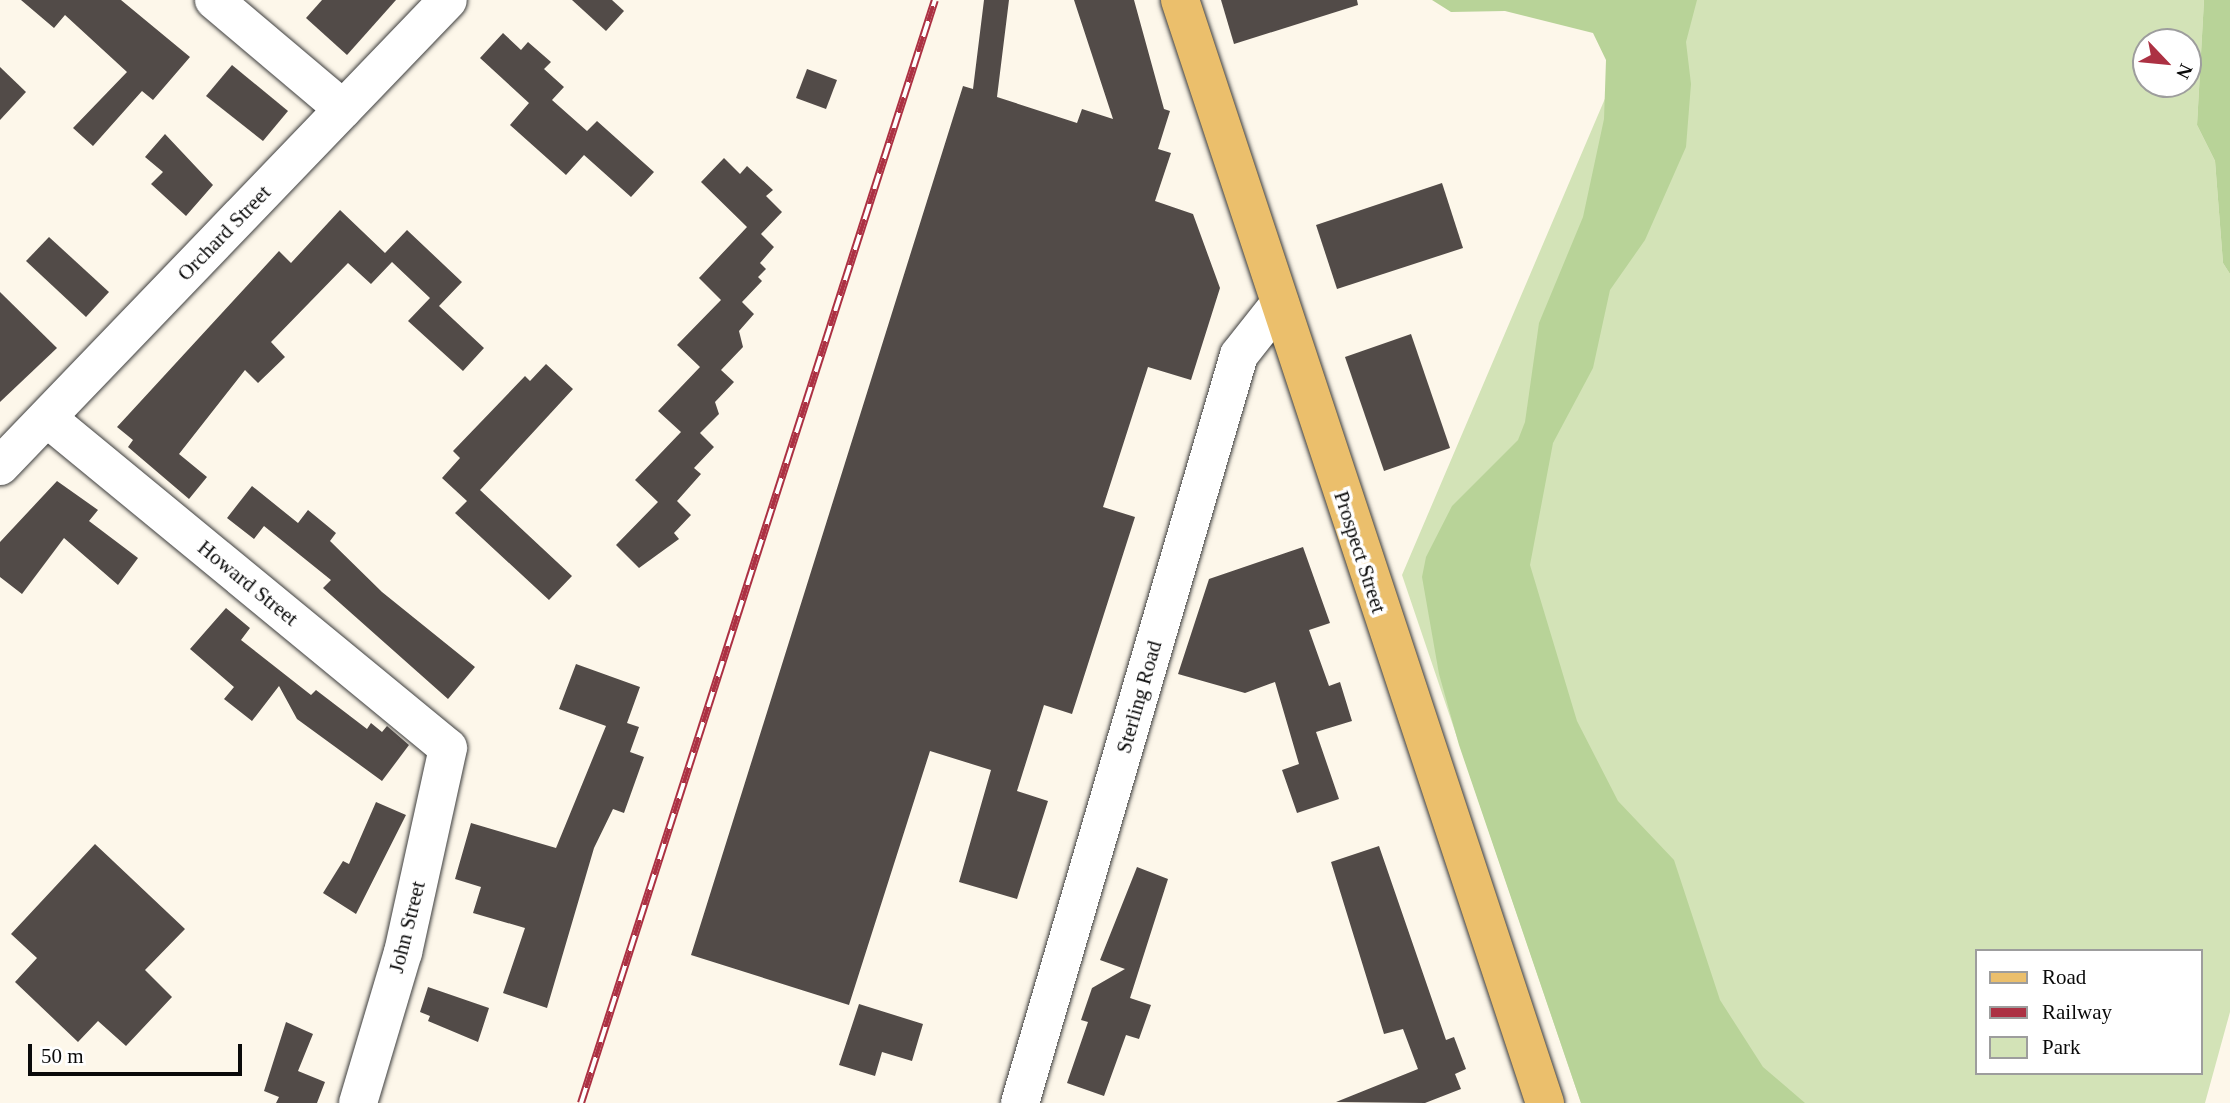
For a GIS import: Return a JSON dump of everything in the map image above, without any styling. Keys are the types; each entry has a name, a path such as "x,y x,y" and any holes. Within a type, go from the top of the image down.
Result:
{"main road":[{"name":"Prospect Street","path":"1180,0 1543,1102"}],"street":[{"path":"214,0 343,109"},
{"name":"Orchard Street","path":"0,466 448,0"},
{"name":"Sterling Road","path":"1020,1103 1239,355 1280,303"},
{"name":"Howard Street","path":"47,418 448,748"},
{"name":"John Street","path":"358,1103 402,952 448,748"}],"green space":[{"path":"1432,0 1697,0 1686,42 1691,84 1686,147 1645,240 1610,290 1593,368 1553,443 1530,565 1577,721 1618,801 1674,860 1720,1000 1763,1067 1805,1103 1581,1103 1459,745 1439,674 1422,577 1426,557 1452,506 1518,440 1525,422 1539,323 1583,217 1604,119 1606,60 1593,33 1505,11 1451,12"},
{"path":"1647,0 2204,0 2202,36 2202,28 2132,28 2132,98 2199,98 2197,125 2215,161 2223,263 2230,274 2230,1012 2205,1103 1581,1103 1402,575"},
{"path":"2204,0 2230,0 2230,274 2223,263 2215,161 2197,125 2199,98 2202,98"}],"building":[{"path":"21,0 121,0 190,57 153,100 142,91 93,146 73,128 127,72 65,15 54,28"},
{"path":"322,0 396,0 347,55 306,18"},
{"path":"572,0 612,0 624,11 606,31"},
{"path":"984,0 1009,0 997,97 1077,123 1082,109 1113,119 1074,0 1134,0 1164,109 1170,111 1158,149 1171,153 1155,201 1193,214 1220,288 1191,380 1148,367 1103,507 1135,517 1072,714 1044,705 1017,791 1048,801 1017,899 959,882 991,770 930,751 849,1005 691,955 963,86 973,89"},
{"path":"1221,0 1357,0 1358,5 1234,44"},
{"path":"503,33 521,50 528,42 551,62 544,69 564,87 552,100 587,131 597,121 654,172 631,197 584,155 566,175 510,125 529,103 480,58"},
{"path":"232,65 288,111 263,141 206,96"},
{"path":"0,67 26,92 0,120"},
{"path":"807,69 837,80 826,109 796,98"},
{"path":"165,134 213,185 186,216 151,184 163,172 145,157"},
{"path":"724,158 740,174 747,166 773,190 766,196 782,212 761,234 774,247 760,263 766,269 758,277 762,281 742,302 754,314 739,331 743,347 721,370 734,382 715,402 719,414 700,433 714,447 694,468 701,474 677,501 691,515 674,533 679,539 639,568 616,545 658,502 635,480 681,432 658,411 700,367 677,345 721,300 699,278 747,227 701,182"},
{"path":"1442,183 1463,248 1337,289 1316,225"},
{"path":"340,210 385,253 407,230 462,282 439,306 484,348 463,371 408,321 430,298 392,262 371,284 348,263 271,342 285,357 258,383 245,370 179,454 207,477 189,499 128,447 133,440 117,427 279,251 291,263"},
{"path":"49,237 109,292 86,317 26,261"},
{"path":"0,292 57,348 0,402"},
{"path":"1411,334 1450,448 1384,471 1345,357"},
{"path":"546,364 573,389 480,490 572,576 549,600 455,513 467,501 442,478 460,458 453,451 525,376 530,381"},
{"path":"57,481 98,510 89,521 138,558 118,585 64,538 22,594 0,577 0,542"},
{"path":"252,486 298,523 308,510 336,533 330,541 382,592 475,667 448,699 323,588 331,580 264,526 254,539 227,518"},
{"path":"1303,547 1330,623 1309,630 1329,686 1340,682 1352,721 1316,732 1339,799 1297,813 1282,770 1299,764 1275,682 1245,693 1178,674 1209,579"},
{"path":"226,608 250,628 241,640 311,695 316,690 367,729 371,723 382,732 387,726 409,745 382,781 297,719 279,686 252,721 224,699 234,687 190,649"},
{"path":"576,664 640,687 627,723 639,727 630,752 644,757 624,813 613,809 594,848 547,1008 503,993 525,928 473,913 481,887 455,879 471,823 556,848 606,726 559,709"},
{"path":"376,802 406,815 356,914 323,893 343,861 349,864"},
{"path":"95,844 185,929 145,970 172,997 126,1046 98,1021 78,1042 15,982 37,958 11,934"},
{"path":"1379,846 1446,1040 1454,1037 1466,1069 1455,1074 1461,1089 1425,1103 1336,1102 1418,1069 1403,1029 1384,1034 1331,862"},
{"path":"1137,867 1168,879 1130,998 1151,1005 1139,1039 1126,1035 1104,1096 1067,1083 1088,1022 1081,1020 1092,988 1125,969 1100,960"},
{"path":"428,987 489,1008 478,1042 428,1021 430,1016 420,1012"},
{"path":"859,1004 923,1024 912,1061 882,1052 875,1076 839,1065"},
{"path":"286,1022 313,1034 298,1071 325,1082 317,1103 276,1103 279,1097 264,1091"}],"railway":[{"path":"581,1103 935,0"}]}
